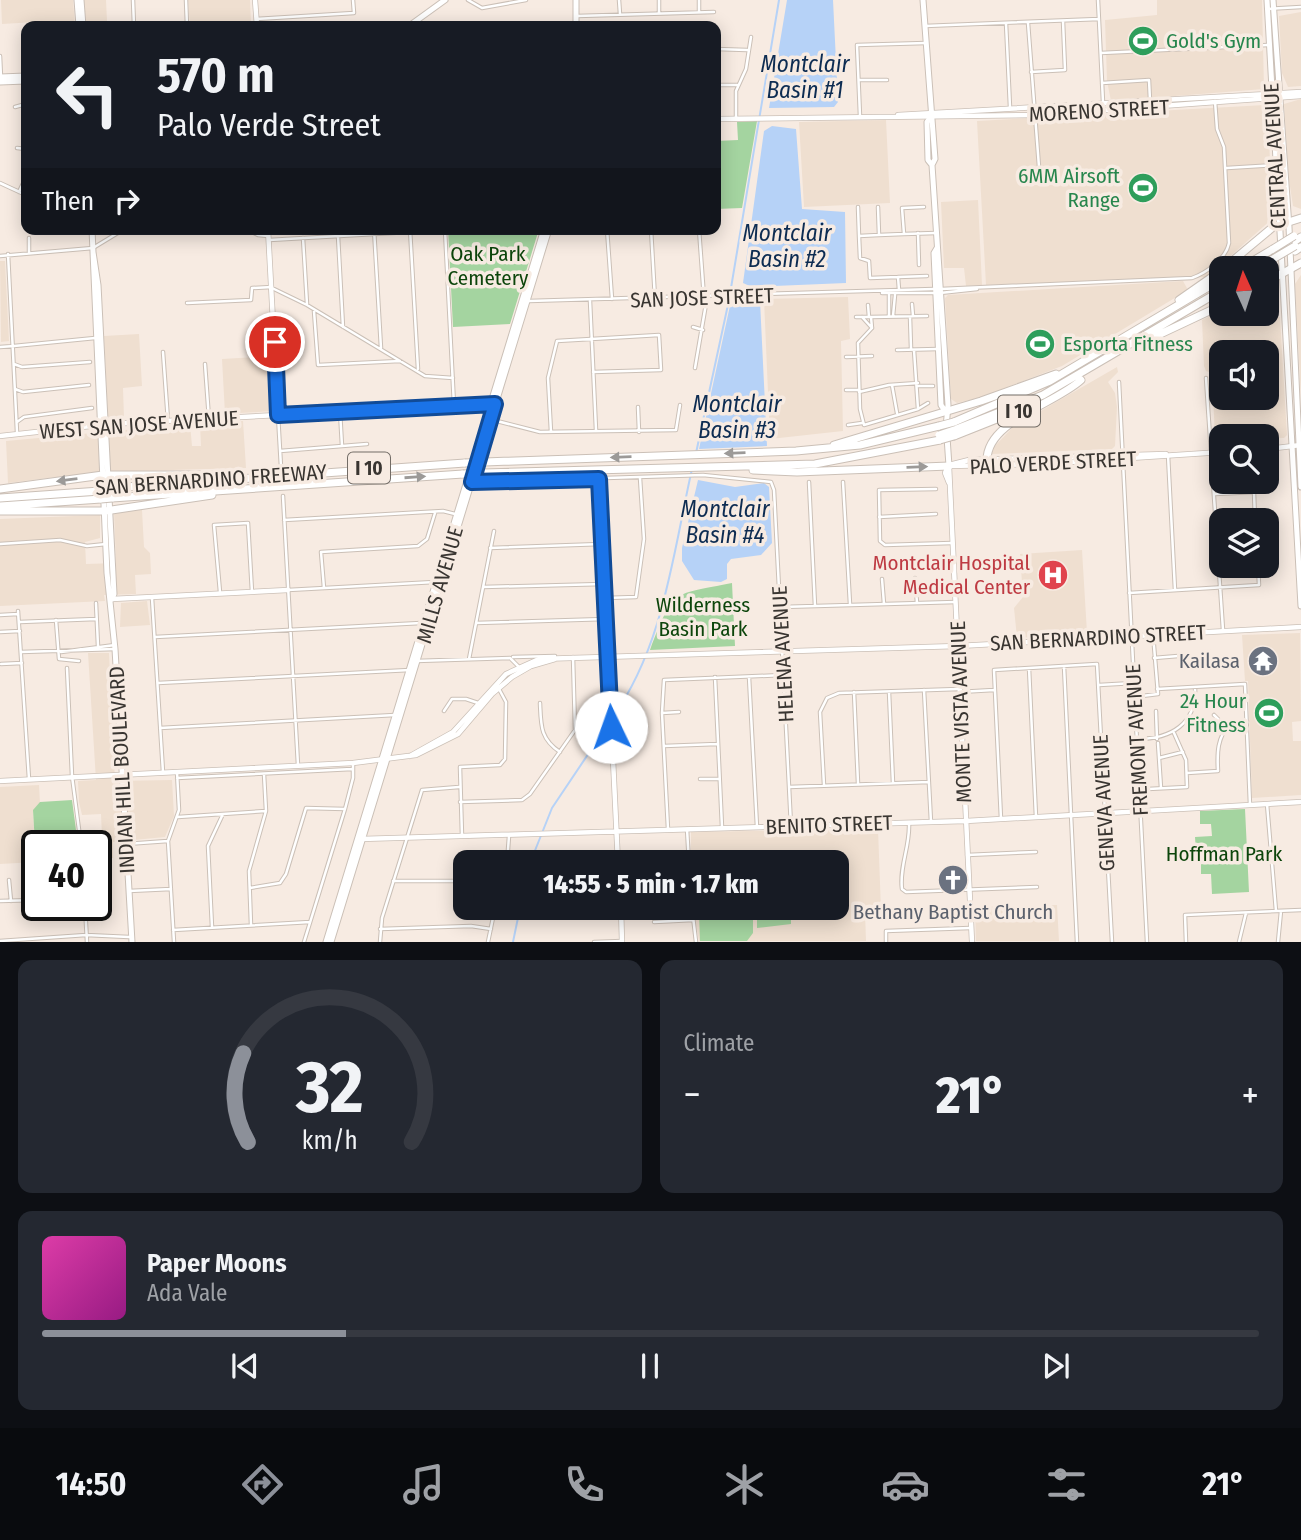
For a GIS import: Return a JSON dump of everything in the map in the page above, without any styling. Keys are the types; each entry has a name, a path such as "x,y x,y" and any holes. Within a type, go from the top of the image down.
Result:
{"highway":[{"path":"1239,256 1278,225 1301,218"},
{"path":"1276,256 1298,241"},
{"path":"1276,256 1298,241"},
{"path":"1281,275 1301,263"},
{"path":"1144,326 1209,279"},
{"name":"SAN BERNARDINO FREEWAY","path":"0,506 239,478 465,463 827,448 939,434 954,429 1074,367 1209,287"},
{"path":"1015,398 1028,396 1054,384 1209,297"},
{"path":"954,429 1044,395 1209,298"},
{"name":"SAN BERNARDINO FREEWAY","path":"111,492 265,487 484,473 689,473 702,467 797,465 863,457 1012,414 1081,380 1209,299"},
{"path":"1139,345 1209,311"},
{"path":"827,448 981,401 1074,367"},
{"path":"987,460 989,444 999,432 1068,392 1081,380"},
{"path":"725,466 789,472 948,466"},
{"path":"0,489 105,475 222,474 239,478"},
{"path":"0,512 107,511 265,487"},
{"name":"SAN BERNARDINO FREEWAY","path":"0,496 100,493"}],"main road":[{"path":"79,0 81,21"},
{"path":"416,21 445,0"},
{"path":"576,0 578,21"},
{"name":"MONTE VISTA AVENUE","path":"923,0 930,115 935,148 932,165 937,247 933,253 948,405 945,411 948,466"},
{"name":"CENTRAL AVENUE","path":"1267,0 1270,8 1275,97 1275,165 1281,275 1301,487"},
{"name":"CENTRAL AVENUE","path":"1273,0 1270,8 1269,45 1289,221 1301,606"},
{"path":"1,80 21,77"},
{"path":"1,80 21,81"},
{"path":"92,235 95,338 103,425"},
{"name":"MILLS AVENUE","path":"329,942 545,235"},
{"path":"93,250 97,275 105,475 114,594 112,599"},
{"name":"MONTE VISTA AVENUE","path":"938,291 941,405 945,411"},
{"path":"107,511 106,544 112,599"},
{"name":"INDIAN HILL BOULEVARD","path":"112,599 131,939"}],"street":[{"path":"133,0 134,21"},
{"path":"186,0 187,21"},
{"path":"255,0 256,19 354,12 353,0"},
{"path":"468,0 482,8 526,0"},
{"path":"619,0 620,14"},
{"path":"659,0 660,13"},
{"path":"699,0 699,12"},
{"path":"1098,0 1103,108"},
{"path":"1270,8 1301,7"},
{"path":"577,16 714,12"},
{"path":"925,26 1099,19"},
{"path":"1031,72 1065,70 1063,21"},
{"path":"1006,23 1010,110"},
{"path":"1028,23 1040,180"},
{"path":"736,119 737,85 746,69 751,37"},
{"path":"860,116 857,46 926,43"},
{"path":"1101,53 1269,45"},
{"path":"721,49 749,50"},
{"path":"0,55 1,80"},
{"path":"859,80 887,80"},
{"path":"1102,83 1149,80 1150,102"},
{"path":"721,85 737,85"},
{"name":"MORENO STREET","path":"721,120 1215,105 1301,94"},
{"name":"MORENO STREET","path":"1103,108 1150,102 1275,97"},
{"path":"938,291 1194,278 1227,251 1226,168 1215,98"},
{"path":"15,107 21,105"},
{"name":"MORENO STREET","path":"930,115 1010,110 1036,112"},
{"path":"17,148 21,148"},
{"path":"1226,168 1275,165 1279,167 1284,183"},
{"path":"0,183 19,192 21,188"},
{"path":"858,207 860,258 869,261 870,278 927,276"},
{"path":"878,207 879,235"},
{"path":"904,234 902,208 924,207"},
{"path":"918,233 919,265"},
{"path":"859,236 936,233"},
{"path":"0,256 93,250 113,235"},
{"path":"258,235 269,238 347,235"},
{"path":"269,235 281,467"},
{"path":"375,235 381,349"},
{"path":"410,235 418,371"},
{"path":"445,235 454,405"},
{"path":"607,235 612,300"},
{"path":"651,235 655,299"},
{"path":"695,368 706,298 700,235"},
{"path":"338,236 343,327"},
{"path":"29,238 29,253"},
{"path":"303,238 307,305"},
{"path":"8,254 17,435"},
{"path":"898,277 899,290"},
{"path":"187,303 251,300 252,288 272,288 307,305 418,371 433,378 453,378"},
{"name":"SAN JOSE STREET","path":"525,301 938,291"},
{"name":"SAN JOSE STREET","path":"882,293 895,295 938,291"},
{"path":"889,295 891,316"},
{"path":"891,316 895,295"},
{"path":"590,301 596,432"},
{"path":"912,304 912,350 919,393 918,409"},
{"path":"868,305 872,328"},
{"path":"314,311 318,365 400,360"},
{"path":"856,317 927,316"},
{"path":"862,317 872,328"},
{"path":"693,327 702,330"},
{"path":"863,424 858,343 872,328"},
{"path":"551,432 548,378 557,341 659,335 661,370 593,372"},
{"path":"0,347 14,346 22,342 95,338"},
{"path":"897,350 938,349"},
{"path":"163,352 168,421"},
{"path":"846,357 872,356"},
{"path":"14,364 22,367 90,362"},
{"path":"205,364 209,419"},
{"path":"15,372 22,367"},
{"path":"1206,378 1210,424"},
{"name":"FREMONT AVENUE","path":"1119,382 1147,942"},
{"path":"16,389 23,392 89,385"},
{"path":"892,385 897,413"},
{"path":"846,390 859,391 892,385 933,386"},
{"path":"16,397 23,392"},
{"path":"848,425 863,424 918,409 928,403"},
{"path":"278,415 493,404"},
{"path":"489,419 526,430 551,432 676,430 680,405"},
{"path":"638,407 639,432"},
{"path":"17,422 24,417 92,408"},
{"path":"340,411 342,446"},
{"path":"17,414 24,417"},
{"name":"WEST SAN JOSE AVENUE","path":"0,436 103,425 278,415"},
{"path":"280,451 367,444"},
{"path":"1279,448 1298,446"},
{"name":"PALO VERDE STREET","path":"948,466 1209,453"},
{"path":"1168,455 1175,590"},
{"name":"PALO VERDE STREET","path":"948,466 955,461 1122,457"},
{"path":"962,467 986,463 987,460"},
{"name":"MONTE VISTA AVENUE","path":"948,466 946,473 949,483 956,602 972,942"},
{"path":"470,482 599,479 689,473"},
{"name":"HELENA AVENUE","path":"689,473 771,482 774,490 791,826"},
{"path":"605,598 636,597 643,539 640,477"},
{"path":"599,479 617,850"},
{"path":"809,482 815,606"},
{"path":"843,482 850,605"},
{"path":"936,489 879,490 881,544 952,542"},
{"path":"1215,494 1223,631"},
{"path":"283,496 298,765"},
{"path":"324,588 321,552 418,546 427,539 436,512"},
{"path":"284,520 436,512 458,515"},
{"path":"879,517 936,514"},
{"path":"220,594 214,525 248,523 252,592"},
{"path":"469,659 494,531"},
{"path":"0,544 60,540 87,546 106,544"},
{"path":"490,548 602,544"},
{"path":"915,578 917,604"},
{"path":"1129,593 1259,585 1259,578"},
{"path":"882,579 884,605"},
{"path":"112,599 438,583"},
{"path":"483,587 604,584"},
{"path":"152,598 163,772"},
{"path":"780,607 956,602"},
{"path":"96,603 98,646"},
{"path":"0,615 19,613 29,779"},
{"path":"20,622 96,619"},
{"path":"476,623 606,619"},
{"path":"56,620 62,661 79,661"},
{"path":"155,637 427,624"},
{"name":"SAN BERNARDINO STREET","path":"0,781 353,763 410,755 453,732 497,686 520,668 558,657 958,646 1301,627"},
{"path":"0,632 20,631"},
{"path":"1142,696 1158,694 1153,634"},
{"path":"60,652 98,646 115,647"},
{"path":"21,653 115,647"},
{"path":"1154,658 1178,656"},
{"path":"415,661 558,657"},
{"path":"460,802 527,798 575,730 577,721 573,657"},
{"path":"510,658 520,668"},
{"path":"2,664 22,663"},
{"name":"GENEVA AVENUE","path":"1064,666 1097,664 1112,942"},
{"path":"1001,819 993,670 1064,666 1077,942"},
{"path":"67,668 72,776 79,830"},
{"path":"1029,668 1036,817"},
{"path":"158,683 412,670"},
{"path":"668,830 662,713 664,680 783,675"},
{"path":"715,677 722,829"},
{"path":"749,677 757,827"},
{"path":"1098,685 1134,683"},
{"path":"1157,689 1245,684 1250,805"},
{"path":"462,837 460,767 504,763 506,702 497,686"},
{"path":"1136,739 1157,741 1174,733 1196,703 1195,687"},
{"path":"924,690 931,822"},
{"path":"824,785 820,712 827,698 839,693 854,692 995,690"},
{"path":"854,692 858,784"},
{"path":"889,692 894,783"},
{"path":"444,710 452,699 481,705"},
{"path":"540,703 542,734 560,752"},
{"path":"1156,711 1161,788"},
{"path":"662,713 679,712"},
{"path":"160,728 398,715"},
{"path":"1214,715 1226,727"},
{"path":"1187,773 1218,771 1219,743 1226,727 1232,722 1247,721"},
{"path":"1148,789 1187,787 1182,752 1174,733"},
{"path":"664,746 718,744"},
{"path":"1159,758 1182,752"},
{"path":"304,942 345,809 353,763"},
{"path":"177,778 353,769"},
{"path":"174,942 168,841 178,817 177,771"},
{"path":"251,925 251,858 266,811 264,774"},
{"path":"700,779 719,779"},
{"path":"789,786 929,782"},
{"path":"380,942 380,929 393,881 422,790 459,788"},
{"name":"BENITO STREET","path":"360,839 966,821 1301,802"},
{"path":"1267,804 1278,911 1278,942"},
{"path":"250,888 280,883 286,874 306,808 345,809"},
{"path":"178,817 266,811"},
{"path":"212,927 208,846 223,814"},
{"path":"909,822 909,850 901,872 902,890 1037,887"},
{"path":"687,829 688,850"},
{"path":"508,850 509,836"},
{"path":"126,844 168,841"},
{"path":"967,855 1035,852"},
{"path":"9,880 11,901"},
{"path":"393,881 453,881"},
{"path":"129,891 171,889"},
{"path":"0,901 21,901"},
{"path":"1186,942 1185,915 1301,910"},
{"path":"1239,942 1246,913"},
{"path":"488,942 493,920"},
{"path":"594,942 622,941 621,920"},
{"path":"653,922 693,920 696,942"},
{"path":"86,921 87,942"},
{"path":"173,930 310,922"},
{"path":"380,929 471,926 491,929"},
{"path":"886,942 886,931 971,928"},
{"path":"0,940 86,935 131,939"}],"shaded area":[{"path":"1,0 73,0 75,21 21,21 2,24"},
{"path":"84,0 106,0 107,21 86,21"},
{"path":"188,0 250,0 251,21 190,21"},
{"path":"1157,0 1262,0 1264,89 1111,101 1107,81 1105,20 1157,15"},
{"path":"1301,12 1301,86 1288,87 1282,73 1279,16"},
{"path":"1301,99 1301,209 1293,206 1284,104"},
{"path":"1265,105 1268,107 1272,219 1231,256 1209,256 1207,277 986,285 977,121"},
{"path":"886,120 890,203 804,207 799,122"},
{"path":"978,200 982,285 966,286 964,268 944,268 941,202"},
{"path":"0,261 5,261 9,341 1,342"},
{"path":"1301,275 1301,399 1295,284"},
{"path":"1183,281 1188,290 1062,366 982,397 957,403 951,399 945,298 948,295"},
{"path":"848,297 850,339 841,341 843,431 770,439 764,299"},
{"path":"1209,317 1209,326 1279,326 1280,317 1287,435 1279,438 1279,424 1214,424 1214,410 1279,410 1279,340 1209,340 1209,372 1204,366 1202,320"},
{"path":"139,334 142,386 123,388 124,418 111,418 108,416 104,336"},
{"path":"271,356 273,411 225,414 222,359"},
{"path":"1117,367 1118,372 1108,382 1115,393 1117,407 1115,446 1112,449 992,454 994,447 1013,427"},
{"path":"243,421 246,468 97,472 8,483 6,441 190,424 192,446 201,446 200,424"},
{"path":"142,510 144,547 150,553 151,574 135,575 136,594 104,595 105,601 0,606 0,519 100,515 100,538 85,542 86,564 116,563 114,512"},
{"name":"Montclair Hospital Medical Center","path":"1082,550 1087,633 1017,638 1014,608 1023,597 1020,554"},
{"path":"147,601 150,625 120,627 121,603"},
{"path":"1300,633 1301,721 1292,722 1293,741 1301,741 1301,795 1252,798 1248,681 1245,681 1242,635"},
{"path":"88,653 109,653 115,781 172,780 174,816 165,837 113,842 112,858 112,830 102,830 101,814 82,815 79,802 78,781 96,780"},
{"path":"39,785 40,803 33,813 34,830 21,830 21,863 0,864 0,787"},
{"path":"878,829 881,910 865,911 866,941 699,941 695,920 849,920 849,850 691,850 691,832"},
{"path":"1057,905 1059,941 976,941 975,907"}],"green space":[{"path":"757,121 742,208 721,209 721,141 738,140 737,122"},
{"name":"Oak Park Cemetery","path":"448,235 537,235 510,324 453,327"},
{"name":"Wilderness Basin Park","path":"732,583 735,646 650,650 665,615 678,597"},
{"path":"72,800 76,830 34,830 33,810 40,802"},
{"name":"Hoffman Park","path":"1245,809 1249,892 1212,894 1211,874 1201,874 1201,857 1196,852 1195,837 1212,836 1211,824 1200,824 1200,811"},
{"path":"699,920 753,920 753,933 747,941 700,941"},
{"path":"757,920 791,920 791,924 757,928"}],"water":[{"name":"Montclair Basin #1","path":"787,0 833,0 838,102 834,107 769,108"},
{"name":"Montclair Basin #2","path":"772,126 796,129 802,209 845,212 846,283 752,287 743,283 764,131"},
{"name":"Montclair Basin #3","path":"731,301 760,301 767,446 699,449"},
{"name":"Montclair Basin #4","path":"698,480 735,487 764,483 769,487 772,543 761,555 731,559 727,564 727,579 721,582 694,580 682,561 682,548"}],"waterway":[{"path":"696,453 729,300 779,0"},
{"path":"612,718 630,690 655,630 672,566 692,469"},
{"path":"535,850 552,808 609,723"},
{"path":"513,942 518,920"}],"place":[{"name":"Gold's Gym","path":"1143,41"},
{"name":"6MM Airsoft Range","path":"1143,188"},
{"name":"Esporta Fitness","path":"1040,344"},
{"name":"Montclair Hospital Medical Center","path":"1053,575"},
{"name":"Kailasa","path":"1263,661"},
{"name":"24 Hour Fitness","path":"1269,713"},
{"name":"Bethany Baptist Church","path":"953,880"}],"route":[{"path":"275,342 278,415 495,404 472,482 599,479 611,727"}]}
